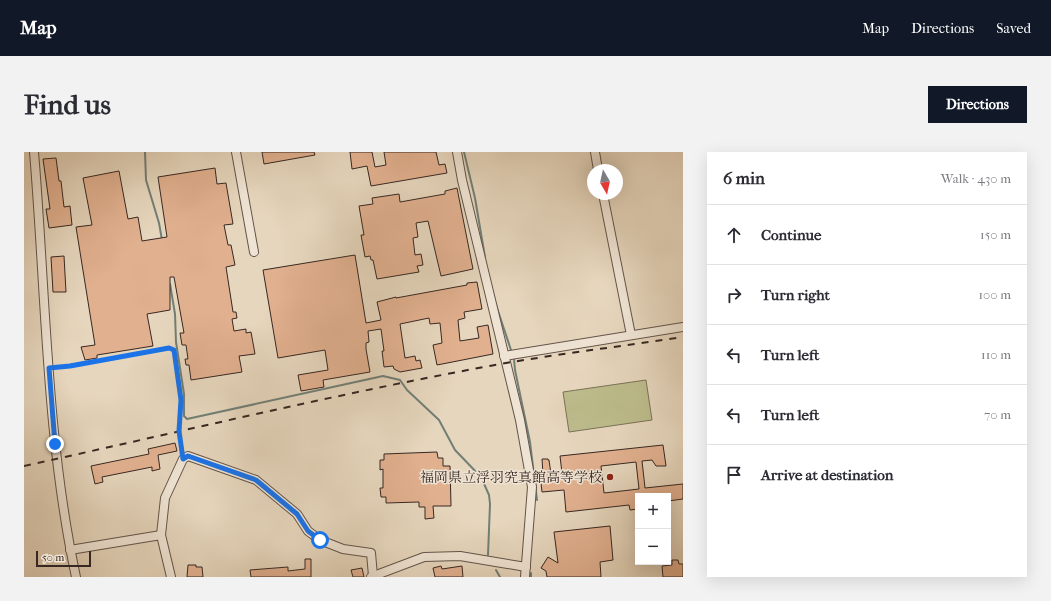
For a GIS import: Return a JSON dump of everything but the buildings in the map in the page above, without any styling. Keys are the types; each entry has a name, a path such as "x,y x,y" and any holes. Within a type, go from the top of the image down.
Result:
{"street":[{"path":"34,152 56,459 70,550 76,577"},
{"path":"236,152 254,252"},
{"path":"457,152 462,180 520,420 532,487 525,577"},
{"path":"595,152 597,164"},
{"path":"604,200 631,335"},
{"path":"504,356 683,327"},
{"path":"171,577 161,535 165,498 183,459 188,456 256,480 297,514 308,531 320,540 343,549 371,553 372,576 424,556 460,556 526,567"},
{"path":"70,550 161,535"}],"path":[{"path":"49,368 70,366 169,348 174,350 181,400 179,431 183,459"}],"shaded area":[{"path":"646,380 652,420 569,432 563,392"}],"waterway":[{"path":"145,152 146,180 159,223 162,240"},
{"path":"464,152 475,198 485,257"},
{"path":"170,284 175,314 176,342 184,394 184,416 187,419 383,376 400,380 407,390 439,420 455,450 481,477 489,495 490,504 488,555"},
{"path":"495,302 511,350"},
{"path":"514,359 530,442 537,500"},
{"path":"496,570 500,577"}],"railway":[{"path":"24,466 324,399 445,374 528,359 683,337"}],"place":[{"name":"福岡県立浮羽究真館高等学校","path":"610,477"}],"route":[{"path":"55,444 49,368 70,366 169,348 174,350 181,400 179,431 183,459 188,456 256,480 297,514 308,531 320,540"}]}
